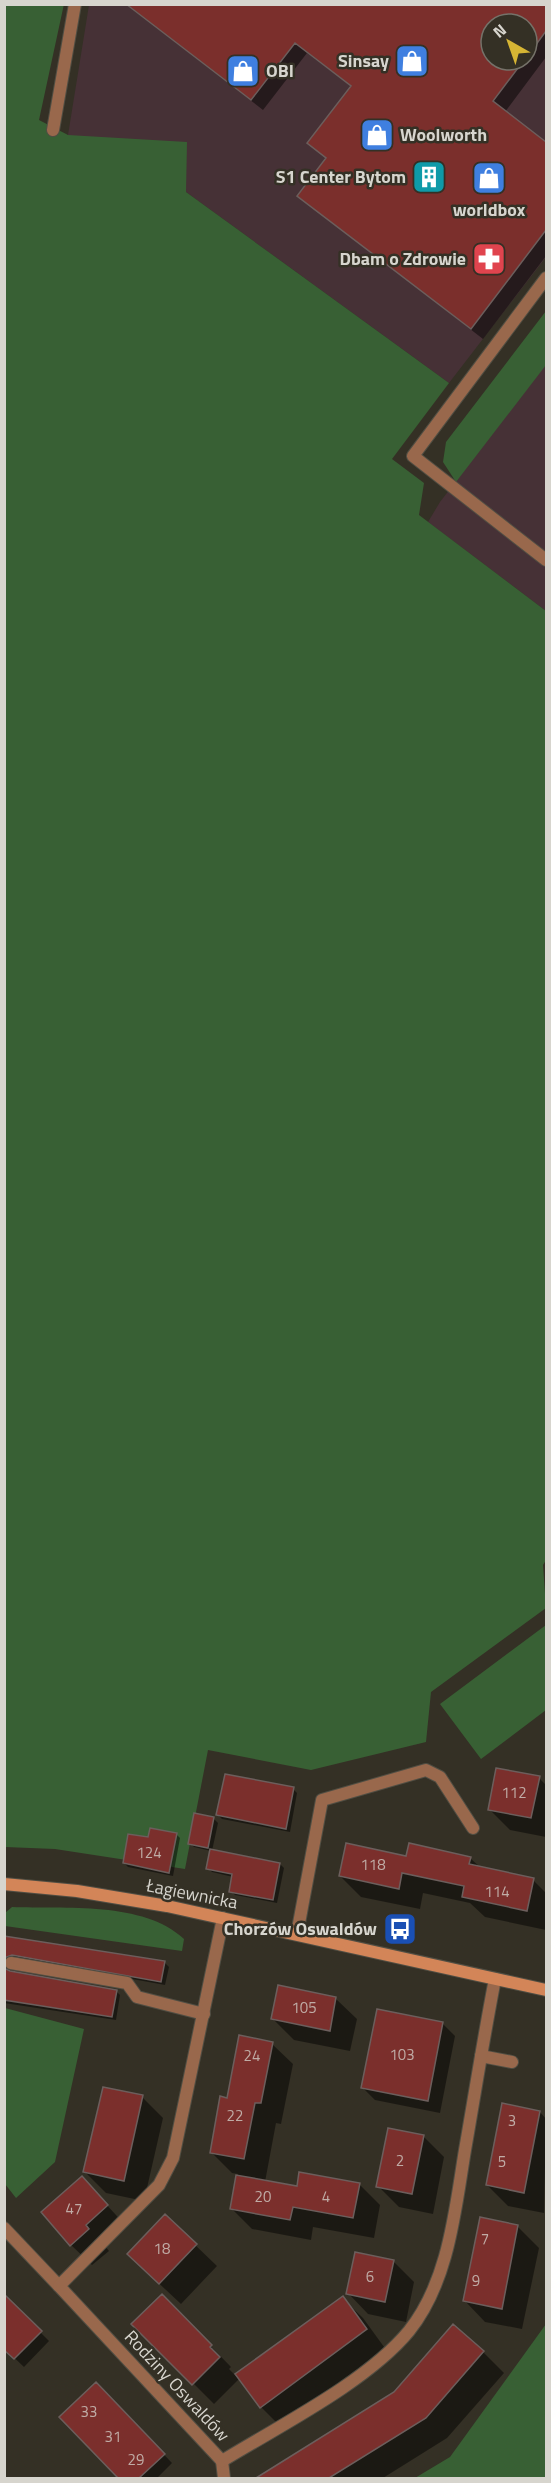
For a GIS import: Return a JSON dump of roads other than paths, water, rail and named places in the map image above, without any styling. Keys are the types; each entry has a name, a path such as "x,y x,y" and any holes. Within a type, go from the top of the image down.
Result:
{"street":[{"path":"53,130 75,4"},
{"path":"546,278 413,456 546,560"},
{"path":"297,1934 322,1800 426,1770 440,1777 472,1828"},
{"name":"Łagiewnicka","path":"4,1884 100,1894 223,1918 546,1990"},
{"path":"59,2286 159,2185 173,2157 223,1918"},
{"path":"11,1963 127,1983 137,1997 204,2014"},
{"name":"Rodziny Oswaldów","path":"4,2228 222,2461 350,2382 383,2357 410,2330 433,2288 451,2232 495,1979"},
{"path":"481,2056 512,2062"},
{"path":"222,2461 224,2478"}],"place":[{"name":"Sinsay","path":"412,61"},
{"name":"OBI","path":"243,71"},
{"name":"Woolworth","path":"377,135"},
{"name":"S1 Center Bytom","path":"429,177"},
{"name":"worldbox","path":"489,178"},
{"name":"Dbam o Zdrowie","path":"489,259"},
{"name":"Chorzów Oswaldów","path":"400,1929"}]}
